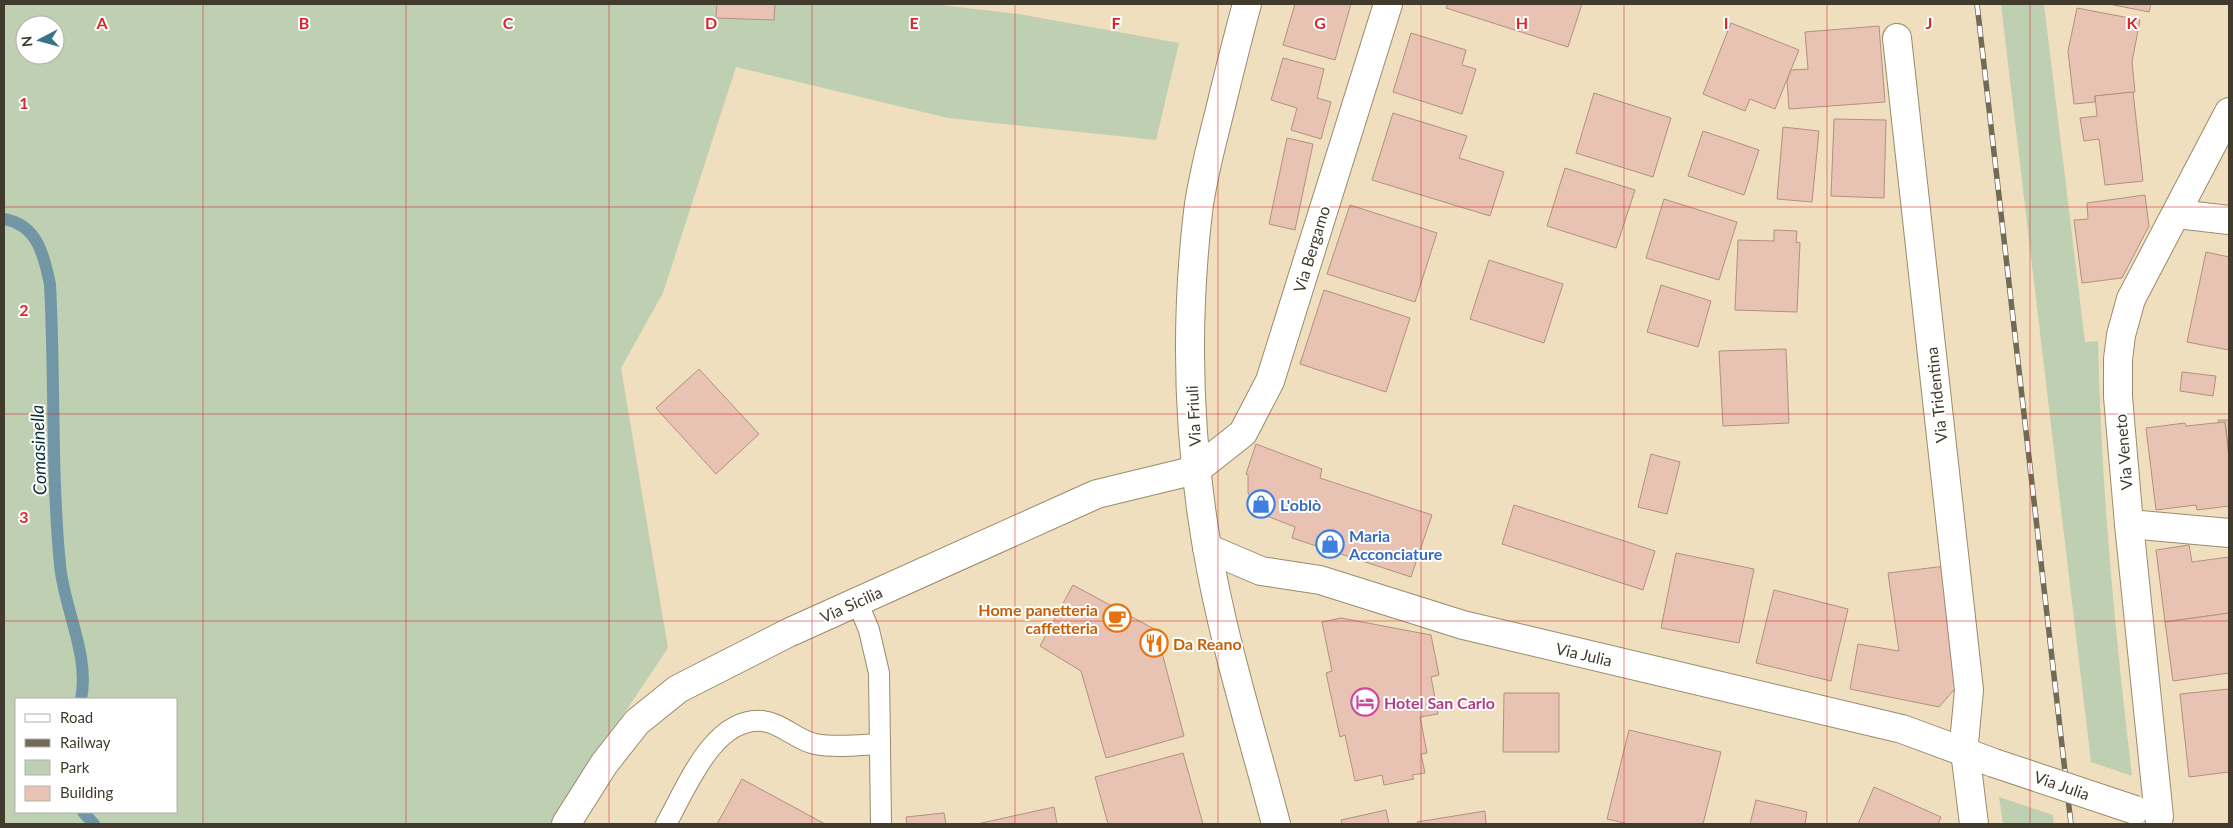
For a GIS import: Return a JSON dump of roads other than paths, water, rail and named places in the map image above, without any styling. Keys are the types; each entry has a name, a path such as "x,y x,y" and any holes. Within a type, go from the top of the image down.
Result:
{"street":[{"name":"Via Friuli","path":"1247,4 1212,141 1198,210 1190,299 1190,365 1196,470 1207,548 1229,648 1276,824"},
{"name":"Via Bergamo","path":"1196,470 1243,433 1270,382 1388,4"},
{"name":"Via Tridentina","path":"1897,38 1969,690 1965,752"},
{"name":"Via Veneto","path":"2158,817 2129,524 2118,391 2118,359 2121,335 2132,299 2229,112"},
{"path":"2176,214 2229,220"},
{"name":"Via Sicilia","path":"566,824 621,742 637,722 658,704 700,676 857,601 1097,494 1196,470"},
{"path":"2129,524 2229,533"},
{"name":"Via Julia","path":"1207,548 1261,571 1320,580 1463,625 1902,729 1994,763 2158,817"},
{"path":"1965,752 1969,818"}],"lane":[{"path":"857,601 869,630 878,667 881,824"},
{"path":"666,824 709,749 727,731 738,725 762,721 773,724 804,740 818,744 880,744"}],"waterway":[{"name":"Comasinella","path":"4,219 15,222 25,228 38,243 50,284 57,530 62,582 82,666 81,698"},
{"name":"Comasinella","path":"84,813 94,824"}],"railway":[{"path":"1977,4 2071,824"}],"place":[{"name":"L'oblò","path":"1261,504"},
{"name":"Maria Acconciature","path":"1330,544"},
{"name":"Home panetteria caffetteria","path":"1117,618"},
{"name":"Da Reano","path":"1154,643"},
{"name":"Hotel San Carlo","path":"1365,702"}]}
